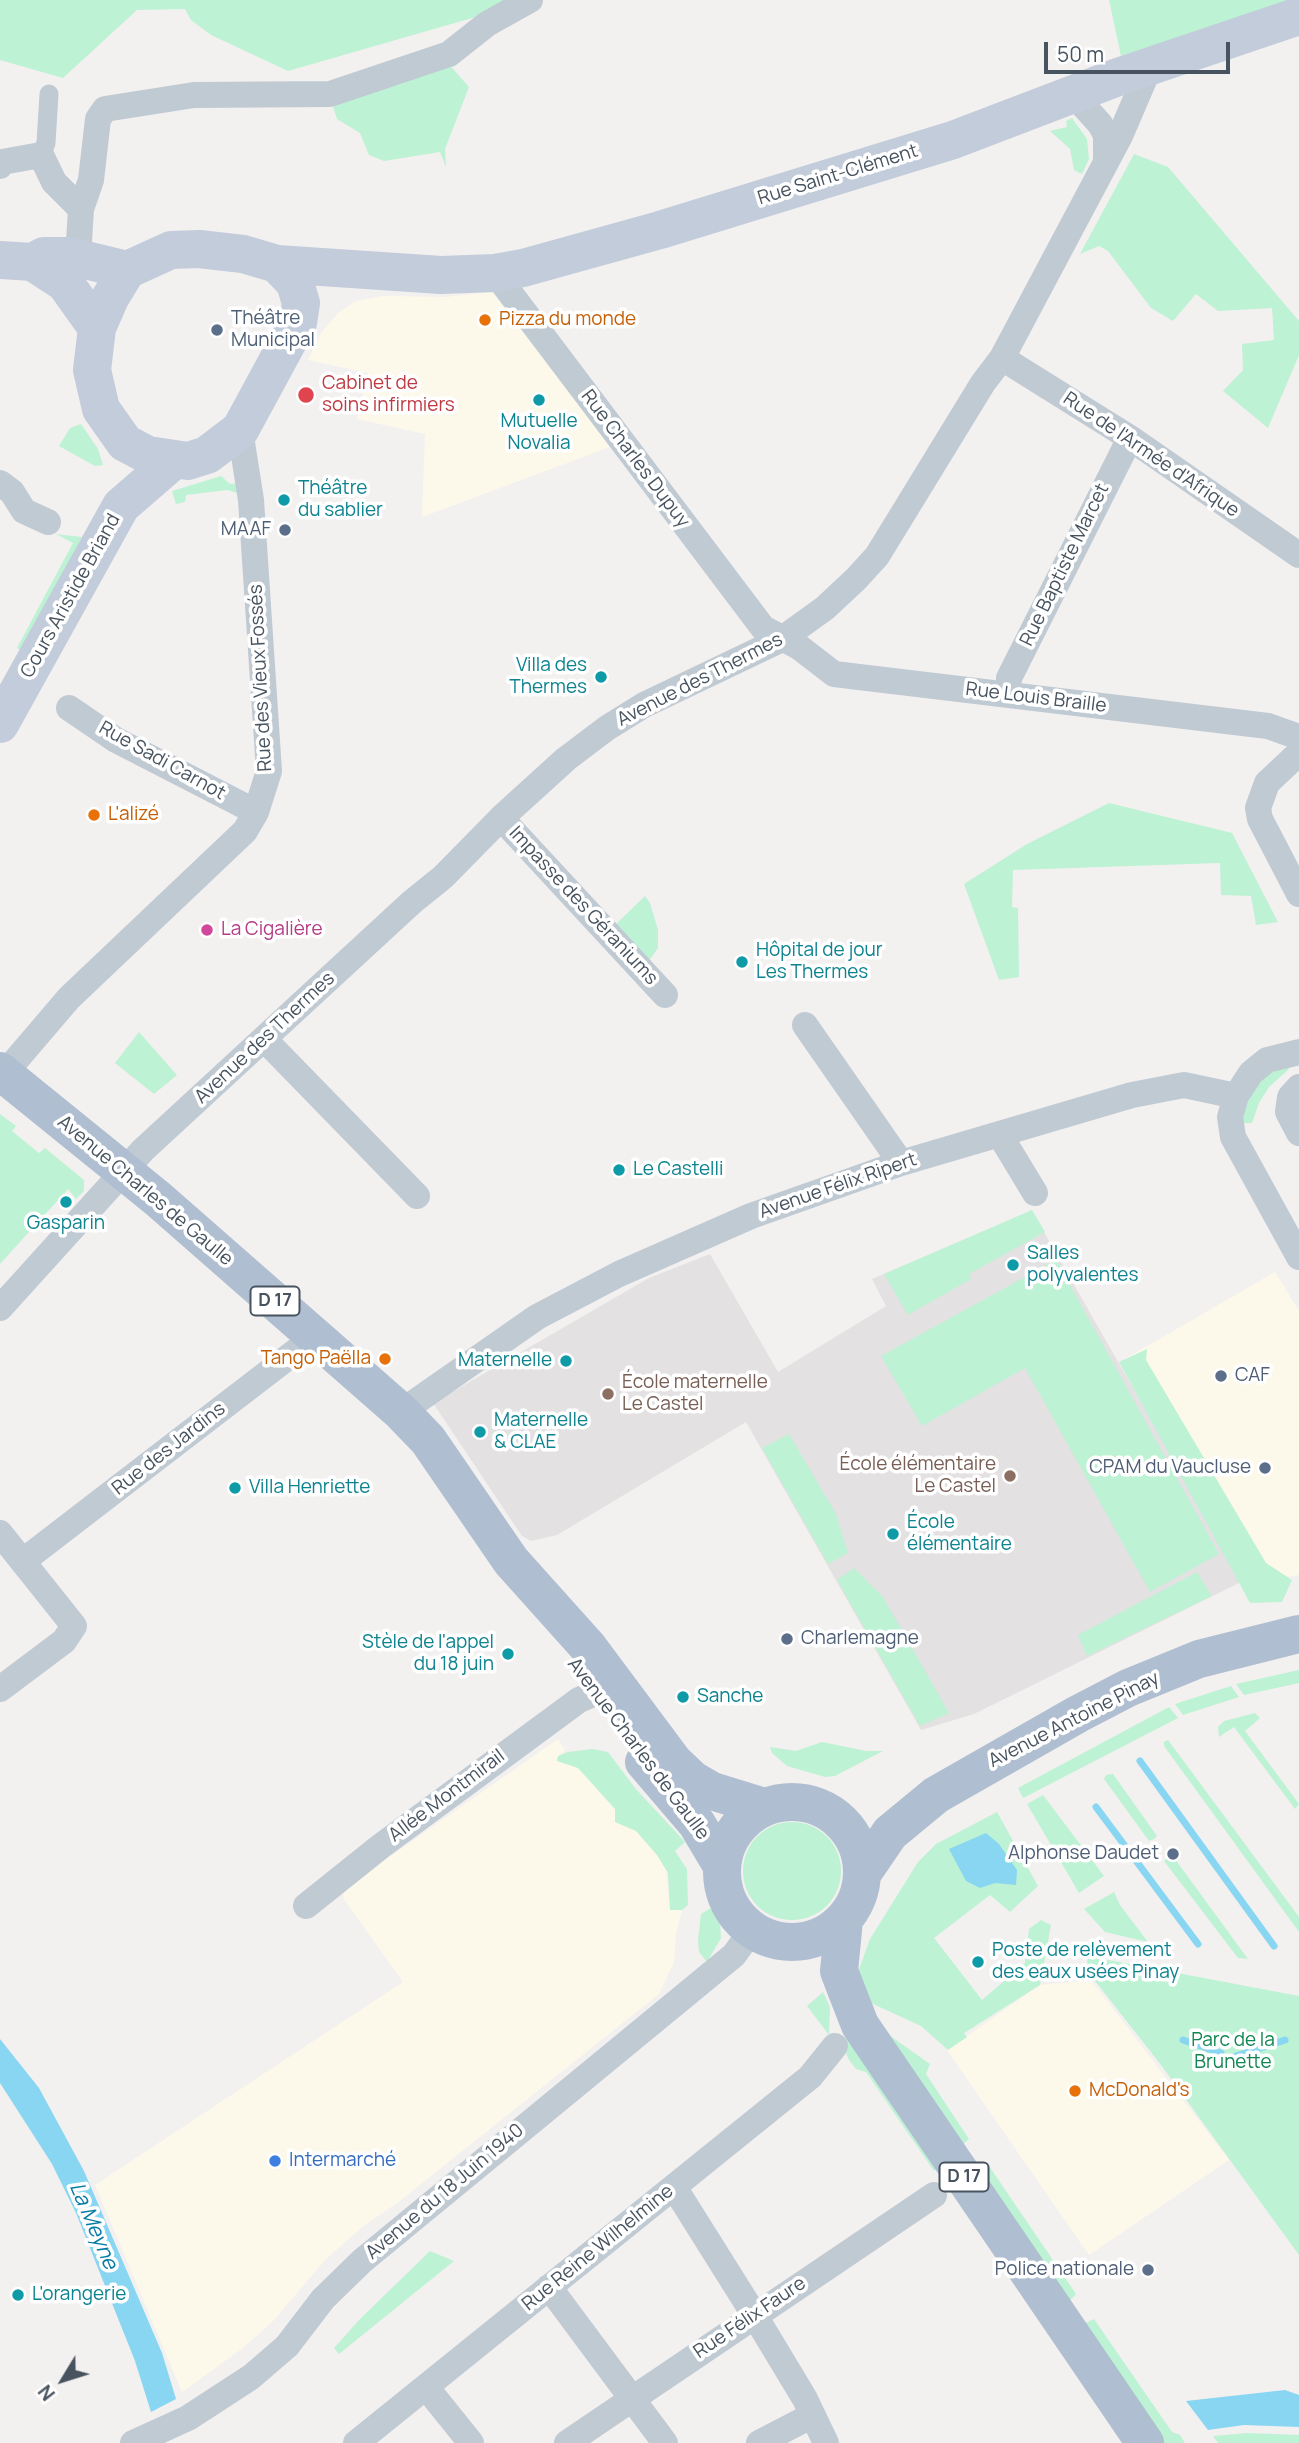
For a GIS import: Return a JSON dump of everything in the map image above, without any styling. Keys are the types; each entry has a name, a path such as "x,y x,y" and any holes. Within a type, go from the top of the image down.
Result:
{"main road":[{"name":"Rue Saint-Clément","path":"277,264 365,272 495,273 660,230 953,139 1150,66 1299,16"},
{"path":"49,264 127,270 171,250 199,249 243,254 277,264 295,283 302,303 298,323"},
{"path":"49,264 97,328"},
{"path":"127,270 110,298 97,328 92,370 101,409 125,443 148,455 188,461 207,455 240,429 298,323 329,293 365,272"},
{"name":"Cours Aristide Briand","path":"121,506 125,443"},
{"name":"Cours Aristide Briand","path":"0,724 121,506 174,460"},
{"name":"Avenue Charles de Gaulle","path":"2,1072 125,1172 313,1334 401,1412 428,1440 511,1561 570,1662 578,1701 627,1741 698,1825 722,1866"},
{"name":"Avenue Charles de Gaulle","path":"511,1561 589,1648 666,1752 693,1780 712,1791 764,1807"},
{"name":"Avenue Antoine Pinay","path":"862,1874 890,1833 936,1795 1128,1688 1199,1659 1299,1634"},
{"name":"Avenue Antoine Pinay","path":"825,1809 877,1814 936,1795"},
{"name":"D 17","path":"825,1809 788,1800 764,1807 751,1815 731,1837 722,1866 727,1900 738,1917 808,1967 847,2036 1145,2443"},
{"path":"825,1809 853,1838 862,1874"},
{"name":"D 17","path":"847,2036 839,1971 844,1920 860,1891 862,1874"},
{"name":"D 17","path":"765,1936 814,1939 844,1920"}],"street":[{"path":"49,264 81,209 91,180 98,119 110,106 194,95 330,94 449,54 487,24 530,0"},
{"name":"Avenue des Thermes","path":"0,1308 143,1150 412,902 443,877 501,818 596,735 672,690 782,639 825,608 877,556 983,383 1002,358 1106,159 1150,66"},
{"path":"49,94 46,143 41,155 54,182 81,209"},
{"path":"1073,94 1100,124 1105,135 1106,159"},
{"path":"0,166 2,162 41,155"},
{"name":"Rue Charles Dupuy","path":"495,273 763,628 782,639"},
{"name":"Rue de l'Armée d'Afrique","path":"1002,358 1130,438 1299,555"},
{"name":"Rue des Vieux Fossés","path":"2,1072 69,998 245,831 256,812 268,771 252,508 240,429"},
{"name":"Rue Baptiste Marcet","path":"1007,694 1009,678 1130,438"},
{"path":"0,483 12,492 24,511 48,522"},
{"name":"Rue Louis Braille","path":"782,639 834,674 1268,726 1299,737"},
{"name":"Rue Sadi Carnot","path":"69,708 116,740 256,812"},
{"path":"1291,760 1267,783 1258,808 1260,819 1299,894"},
{"name":"Impasse des Géraniums","path":"501,818 665,995"},
{"path":"805,1025 901,1163"},
{"path":"265,1040 417,1196"},
{"path":"1299,1052 1267,1060 1251,1073 1236,1096 1230,1117 1233,1137 1299,1257"},
{"name":"Avenue Félix Ripert","path":"401,1412 537,1317 619,1274 751,1216 901,1163 1132,1096 1184,1084 1236,1096"},
{"path":"1299,1087 1290,1097 1288,1112 1299,1133"},
{"path":"1000,1135 1034,1194"},
{"name":"Rue des Jardins","path":"23,1561 300,1348 313,1334"},
{"path":"0,1533 74,1626 64,1641 0,1689"},
{"path":"578,1701 608,1693 666,1752"},
{"name":"Allée Montmirail","path":"306,1906 381,1846 578,1701"},
{"name":"Avenue du 18 Juin 1940","path":"142,2439 188,2418 251,2378 287,2346 323,2299 362,2261 734,1955 765,1936"},
{"name":"Rue Reine Wilhelmine","path":"356,2443 810,2077 847,2036"},
{"path":"674,2187 755,2315 805,2399 811,2416 827,2443"},
{"name":"Rue Félix Faure","path":"567,2443 934,2195"},
{"path":"549,2287 665,2443"},
{"path":"426,2387 471,2443"},
{"path":"759,2443 811,2416"}],"shaded area":[{"path":"492,292 610,447 422,517 425,434 357,419 368,373 308,360 322,332 338,313 356,301 383,296 446,297"},
{"name":"École élémentaire Le Castel","path":"1032,1211 1243,1581 974,1714 921,1730 746,1422 557,1535 531,1541 522,1536 433,1403 649,1278 710,1254 778,1372 886,1306 872,1279"},
{"path":"1275,1272 1299,1311 1299,1575 1261,1580 1125,1359"},
{"path":"558,1739 565,1750 557,1761 578,1768 615,1809 615,1822 636,1831 666,1866 670,1909 682,1910 676,1933 674,1962 659,1994 401,2200 361,2228 325,2260 274,2320 243,2348 182,2392 95,2185 403,1982 343,1898 345,1888"},
{"path":"1091,1980 1229,2160 1089,2255 947,2050 1040,1985"}],"green space":[{"path":"0,0 511,0 486,14 288,71 211,35 191,20 185,9 137,10 63,78 0,60"},
{"path":"1109,0 1299,0 1121,56"},
{"path":"447,62 469,87 445,149 446,167 440,152 384,161 369,155 360,133 337,119 332,103"},
{"path":"1072,118 1087,139 1089,159 1082,174 1074,170 1070,149 1050,131 1067,127 1066,121"},
{"path":"1134,154 1168,167 1299,321 1299,355 1268,428 1223,391 1243,370 1242,344 1274,340 1272,308 1218,311 1196,294 1173,321 1151,308 1108,251 1099,246 1080,254"},
{"path":"81,424 98,449 103,465 95,466 59,446 70,428"},
{"path":"221,476 230,484 238,483 241,494 227,490 186,495 185,502 176,504 172,491"},
{"path":"56,534 82,537 23,652 17,648 73,543"},
{"path":"1109,803 1232,833 1278,922 1256,925 1251,896 1221,895 1220,863 1013,870 1012,907 1018,908 1019,977 999,980 964,884 1027,844"},
{"path":"645,896 650,903 658,930 658,948 648,962 615,925"},
{"path":"139,1032 177,1075 154,1094 115,1063"},
{"path":"1287,1066 1289,1069 1269,1087 1259,1103 1252,1123 1240,1123 1257,1078"},
{"path":"0,1114 16,1126 12,1131 39,1153 45,1148 84,1180 84,1191 76,1199 68,1189 0,1264"},
{"path":"1032,1210 1045,1232 969,1274 971,1279 908,1315 884,1274"},
{"path":"1056,1260 1219,1554 1150,1592 1025,1368 922,1426 881,1356"},
{"path":"1147,1349 1146,1360 1266,1563 1292,1580 1282,1602 1250,1603 1119,1362"},
{"path":"789,1434 836,1514 848,1553 828,1564 762,1448"},
{"path":"854,1568 883,1597 949,1713 920,1726 837,1580"},
{"path":"1197,1572 1212,1596 1087,1656 1078,1635"},
{"path":"1299,1670 1299,1683 1244,1695 1236,1684"},
{"path":"1231,1686 1239,1697 1183,1715 1175,1704"},
{"path":"1169,1707 1178,1718 1023,1798 1018,1788"},
{"path":"1255,1713 1260,1718 1245,1731 1299,1804 1295,1809 1234,1727 1219,1737 1218,1727 1224,1721"},
{"path":"1168,1740 1299,1917 1299,1932 1164,1746 1164,1742"},
{"path":"822,1742 866,1751 883,1751 835,1776 825,1777 787,1766 772,1753 770,1747 796,1751"},
{"path":"592,1749 608,1752 635,1788 685,1842 675,1851 687,1869 688,1905 682,1910 670,1910 668,1873 657,1855 636,1831 615,1822 615,1809 578,1768 557,1761 558,1756 568,1752"},
{"path":"1113,1774 1157,1836 1154,1839 1149,1841 1104,1779 1106,1775"},
{"path":"1043,1795 1104,1876 1079,1893 1027,1804"},
{"path":"997,1812 1038,1886 1010,1912 990,1895 934,1938 982,2000 1025,1963 1029,1929 1041,1920 1051,1925 1040,1985 964,2033 967,2037 948,2050 921,2026 871,2003 855,1990 859,1969 870,1939 918,1862 936,1844"},
{"path":"792,1822 819,1830 833,1844 841,1871 833,1898 819,1912 792,1920 765,1912 751,1898 743,1871 751,1844 765,1830"},
{"path":"1172,1855 1248,1959 1238,1958 1164,1861"},
{"path":"1114,1892 1120,1905 1148,1942 1105,1932 1084,1909"},
{"path":"711,1908 720,1922 721,1938 707,1962 699,1952 698,1940 701,1914"},
{"name":"Parc de la Brunette","path":"1087,1956 1299,1996 1299,2255 1161,2065 1088,1972"},
{"path":"823,1992 830,2007 829,2035 807,2006"},
{"path":"847,2031 942,2166 934,2171 866,2072 856,2069 849,2060 843,2046"},
{"path":"889,2035 930,2064 926,2074 969,2139 960,2147"},
{"path":"989,2166 1076,2294 1067,2304 977,2171"},
{"path":"430,2251 454,2261 339,2354 334,2348"},
{"path":"1094,2319 1172,2432 1180,2435 1185,2443 1162,2443 1081,2325"},
{"path":"1248,2433 1299,2435 1299,2443 1218,2443 1213,2436"}],"water":[{"path":"986,1833 999,1844 1017,1870 1016,1885 995,1883 980,1888 966,1881 949,1849"},
{"name":"La Meyne","path":"0,2039 39,2088 84,2171 162,2353 176,2399 151,2412 135,2361 76,2213 52,2164 0,2083"},
{"path":"1285,2390 1299,2395 1299,2427 1244,2425 1208,2430 1186,2401"}],"waterway":[{"path":"1140,1761 1274,1946"},
{"path":"1096,1807 1198,1944"},
{"path":"1183,2040 1221,2053"},
{"path":"1236,2056 1285,2040"}],"place":[{"name":"Pizza du monde","path":"485,320"},
{"name":"Théâtre Municipal","path":"217,330"},
{"name":"Cabinet de soins infirmiers","path":"306,395"},
{"name":"Mutuelle Novalia","path":"539,400"},
{"name":"Théâtre du sablier","path":"284,500"},
{"name":"MAAF","path":"285,530"},
{"name":"Villa des Thermes","path":"601,677"},
{"name":"L'alizé","path":"94,815"},
{"name":"La Cigalière","path":"207,930"},
{"name":"Hôpital de jour Les Thermes","path":"742,962"},
{"name":"Le Castelli","path":"619,1170"},
{"name":"Gasparin","path":"66,1202"},
{"name":"Salles polyvalentes","path":"1013,1265"},
{"name":"Tango Paëlla","path":"385,1359"},
{"name":"Maternelle","path":"566,1361"},
{"name":"CAF","path":"1221,1376"},
{"name":"École maternelle Le Castel","path":"608,1394"},
{"name":"Maternelle & CLAE","path":"480,1432"},
{"name":"CPAM du Vaucluse","path":"1265,1468"},
{"name":"École élémentaire Le Castel","path":"1010,1476"},
{"name":"Villa Henriette","path":"235,1488"},
{"name":"École élémentaire","path":"893,1534"},
{"name":"Charlemagne","path":"787,1639"},
{"name":"Stèle de l'appel du 18 juin","path":"508,1654"},
{"name":"Sanche","path":"683,1697"},
{"name":"Alphonse Daudet","path":"1173,1854"},
{"name":"Poste de relèvement des eaux usées Pinay","path":"978,1962"},
{"name":"McDonald's","path":"1075,2091"},
{"name":"Intermarché","path":"275,2161"},
{"name":"Police nationale","path":"1148,2270"},
{"name":"L'orangerie","path":"18,2295"}]}
